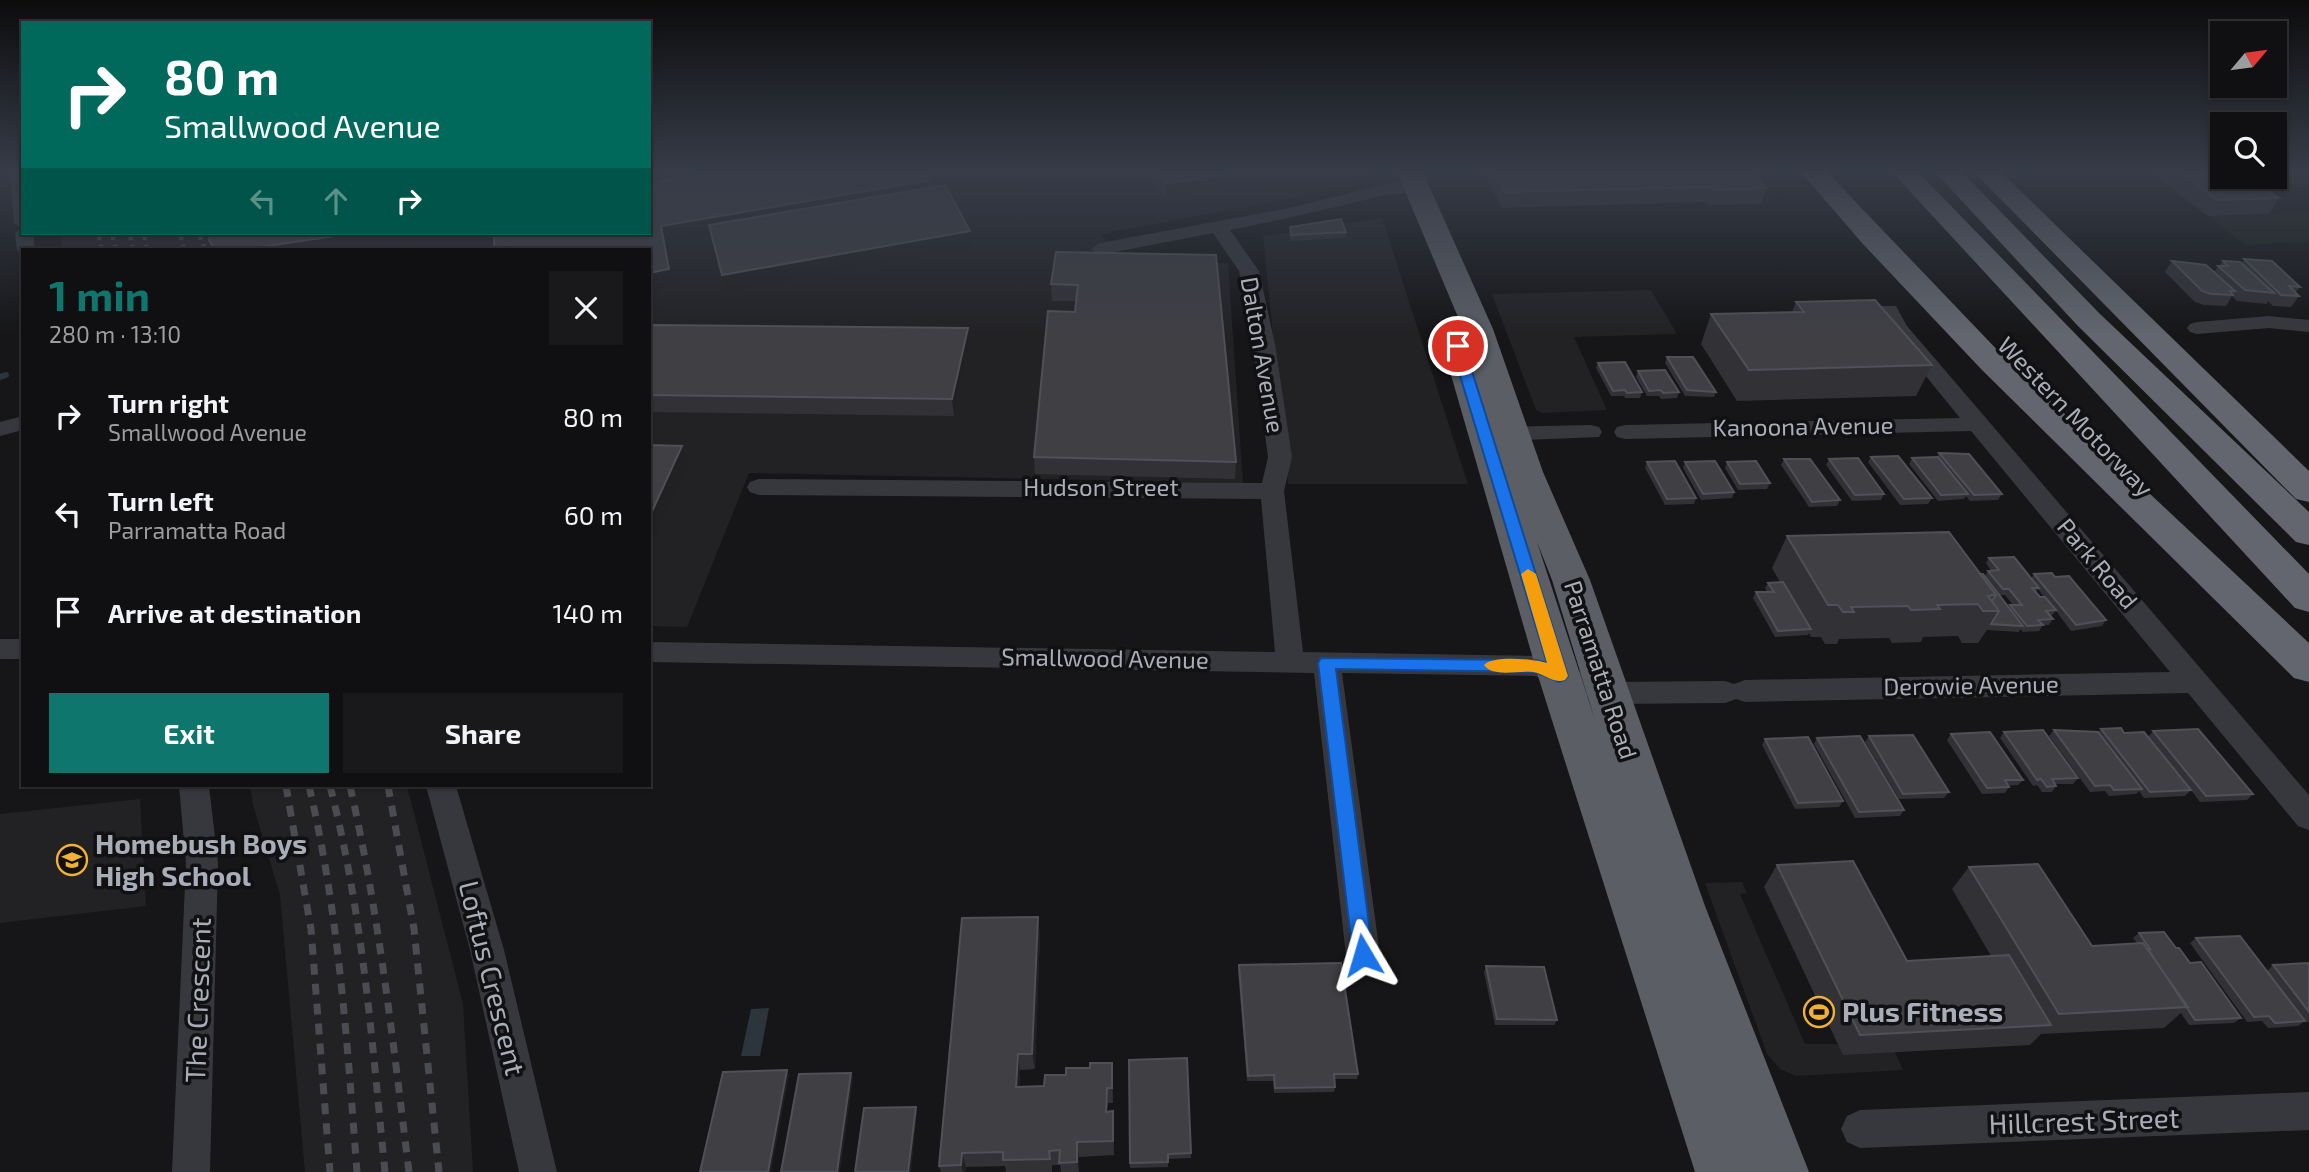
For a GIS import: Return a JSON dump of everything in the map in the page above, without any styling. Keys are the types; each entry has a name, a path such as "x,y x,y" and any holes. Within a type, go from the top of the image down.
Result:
{"highway":[{"name":"Parramatta Road","path":"1418,227 1458,346 1500,434 1583,685 1724,1172"},
{"path":"1863,227 1938,308 2141,509 2309,667"},
{"name":"Western Motorway","path":"1896,227 2034,377 2309,658"},
{"path":"1936,227 1992,264"},
{"name":"Western Motorway","path":"1956,227 2309,598"},
{"path":"1999,227 2088,319 2309,533"},
{"path":"2043,227 2309,491"},
{"name":"Parramatta Road","path":"1500,434 1526,472 1571,580 1583,685 1688,926 1780,1172"}],"street":[{"path":"1100,249 1218,227"},
{"name":"Dalton Avenue","path":"1218,227 1237,250 1249,271 1264,344 1280,457 1272,491"},
{"name":"Park Road","path":"1889,310 1897,328 2309,817"},
{"path":"2197,328 2269,322 2309,326"},
{"path":"0,429 21,424"},
{"name":"Kanoona Avenue","path":"1625,432 1980,424"},
{"path":"1500,434 1591,432"},
{"name":"Hudson Street","path":"759,487 1272,491"},
{"path":"1272,491 1290,662"},
{"path":"0,649 21,649"},
{"name":"Smallwood Avenue","path":"651,652 1537,666 1583,685"},
{"path":"1327,663 1363,955"},
{"name":"Derowie Avenue","path":"1583,685 1735,691 2197,682"},
{"name":"The Crescent","path":"191,1172 202,863 194,787"},
{"name":"Loftus Crescent","path":"441,787 487,950 538,1172"},
{"name":"Hillcrest Street","path":"1860,1129 2309,1111"}],"shaded area":[{"path":"651,227 1140,227 1101,234 1120,265 1228,263 1243,483 749,473 687,627 651,626 651,248 63,248 60,235 651,235"},
{"path":"1325,227 1385,227 1468,484 1288,484 1263,236"},
{"path":"2222,227 2309,227 2309,242 2246,245"},
{"path":"1651,290 1677,334 1574,337 1607,410 1542,413 1536,410 1492,294"},
{"path":"250,787 407,787 463,1004 473,1172 305,1172 280,895"},
{"name":"Homebush Boys High School","path":"140,799 146,906 0,923 0,814"},
{"path":"1742,882 1747,893 1740,894 1805,1044 1891,1044 1903,1070 1796,1076 1780,1069 1767,1054 1705,883"},
{"path":"769,1008 760,1056 741,1056 751,1009"}],"building":[{"path":"651,227 661,227 669,269 651,273 651,248 494,248 494,235 651,235"},
{"path":"709,227 968,227 970,231 722,275"},
{"path":"1290,227 1344,227 1346,232 1291,235"},
{"path":"210,235 341,235 254,248 214,248 209,240"},
{"path":"1056,252 1216,255 1236,462 1034,457 1048,311 1075,312 1078,285 1051,284"},
{"path":"2244,259 2272,261 2300,287 2289,286 2299,296 2281,295"},
{"path":"2172,261 2206,265 2235,291 2230,291 2233,295 2202,291"},
{"path":"2223,261 2240,262 2274,293 2245,290 2218,266 2228,266"},
{"path":"1875,300 1932,365 1749,370 1711,314 1804,312 1796,302"},
{"path":"651,325 968,328 952,399 651,395"},
{"path":"1667,357 1693,357 1716,392 1687,390"},
{"path":"1625,362 1642,392 1613,391 1598,363"},
{"path":"1665,370 1679,392 1649,391 1638,371"},
{"path":"651,445 682,446 651,514"},
{"path":"1939,453 1969,454 2002,494 1974,495"},
{"path":"1898,456 1932,498 1904,499 1871,457"},
{"path":"1938,457 1968,494 1941,495 1912,458"},
{"path":"1858,458 1884,494 1855,495 1829,459"},
{"path":"1784,459 1810,459 1840,500 1812,502"},
{"path":"1675,461 1696,498 1667,499 1647,462"},
{"path":"1715,461 1734,492 1703,494 1685,462"},
{"path":"1756,461 1770,483 1740,484 1727,462"},
{"path":"1949,532 1996,595 1988,596 1999,611 1983,611 1978,604 1937,605 1940,609 1911,610 1908,606 1851,607 1854,612 1843,612 1838,605 1828,605 1787,536"},
{"path":"2014,557 2039,588 2032,588 2040,597 2045,597 2056,610 2046,611 2053,619 2038,620 2043,625 2027,626 2010,605 2022,605 2009,589 2003,589 1988,571 1999,570 1989,558"},
{"path":"2052,573 2055,577 2069,576 2106,620 2076,625 2034,574"},
{"path":"1980,574 1983,574 2023,626 1991,624 1999,611 1992,601 1996,595"},
{"path":"1783,582 1811,629 1778,631 1756,592 1774,592 1768,583"},
{"path":"2121,728 2124,733 2144,732 2191,790 2150,792 2101,729"},
{"path":"2198,729 2253,794 2206,796 2153,731"},
{"path":"2043,730 2078,778 2052,779 2056,786 2047,787 2041,779 2037,780 2004,732"},
{"path":"2054,730 2098,732 2142,789 2114,790 2110,785 2095,786"},
{"path":"1990,732 2023,780 2005,780 2009,787 1987,788 1951,734"},
{"path":"1913,735 1949,792 1903,794 1869,736"},
{"path":"1860,736 1904,810 1859,812 1817,738"},
{"path":"1808,737 1843,801 1798,803 1765,739"},
{"path":"1853,861 1907,961 2009,955 2051,1025 1860,1035 1777,865"},
{"path":"2038,864 2092,946 2143,943 2188,1007 2059,1014 1969,867"},
{"path":"1038,917 1032,1054 1018,1054 1016,1087 1044,1086 1045,1075 1066,1075 1066,1068 1090,1068 1090,1063 1112,1063 1112,1088 1107,1088 1106,1112 1113,1111 1113,1141 1077,1142 1077,1162 1059,1163 1060,1150 1049,1151 1050,1159 1003,1160 1003,1152 962,1153 961,1165 939,1166 962,918"},
{"path":"2164,932 2190,963 2201,962 2241,1018 2195,1020 2139,933"},
{"path":"2240,936 2305,1021 2275,1023 2269,1016 2254,1017 2196,938"},
{"path":"1341,963 1358,1074 1334,1074 1335,1087 1275,1088 1274,1075 1248,1076 1239,965"},
{"path":"2309,963 2309,1012 2273,965"},
{"path":"1486,966 1544,967 1557,1020 1497,1019"},
{"path":"1187,1058 1191,1153 1168,1154 1168,1162 1130,1163 1129,1060"},
{"path":"787,1070 768,1172 700,1172 723,1072"},
{"path":"851,1073 837,1172 781,1172 799,1074"},
{"path":"916,1107 908,1172 855,1172 864,1108"}],"waterway":[{"path":"0,377 6,375"}],"railway":[{"path":"98,235 102,248"},
{"path":"112,235 116,248"},
{"path":"130,235 133,248"},
{"path":"144,235 147,248"},
{"path":"180,235 184,248"},
{"path":"200,235 204,248"},
{"path":"286,787 311,929 330,1172"},
{"path":"309,787 335,930 357,1172"},
{"path":"330,787 351,882 358,930 371,1026 385,1172"},
{"path":"350,787 377,930 409,1172"},
{"path":"388,787 414,929 439,1172"}],"slow traffic":[{"path":"1493,665 1537,666 1559,676 1528,574"}],"place":[{"name":"Homebush Boys High School","path":"72,860"},
{"name":"Plus Fitness","path":"1819,1012"}],"route":[{"path":"1363,955 1327,663 1537,666 1559,676 1458,346"}]}
